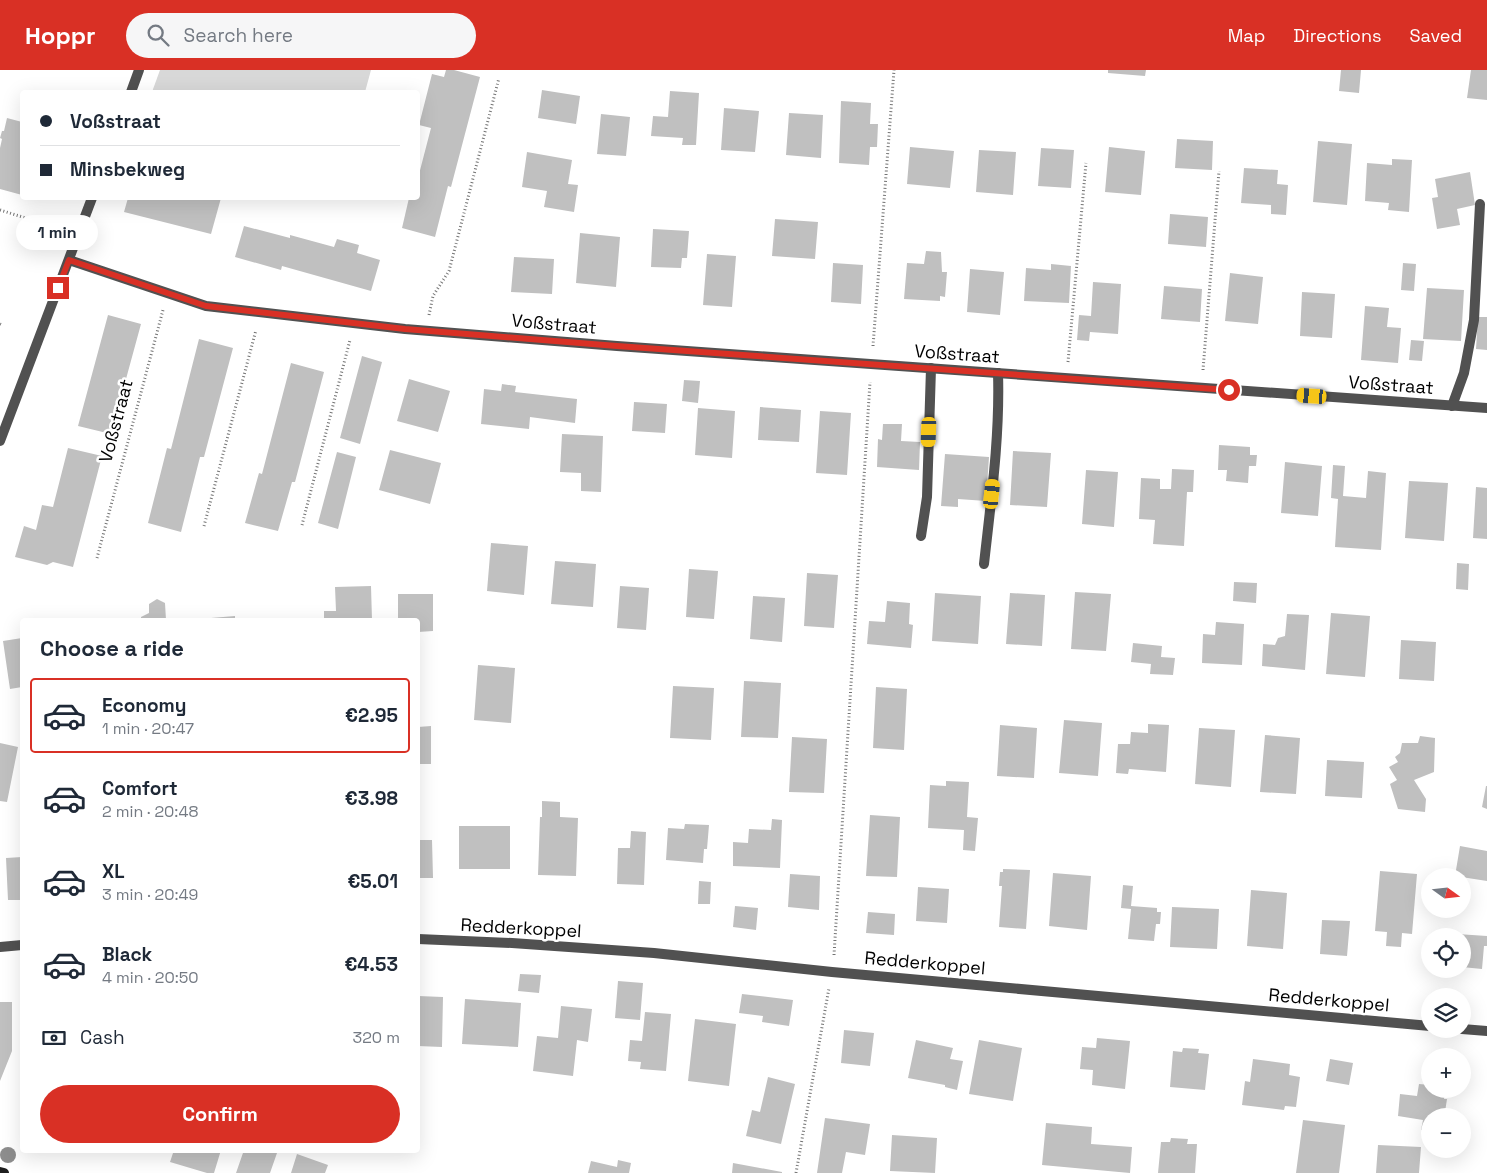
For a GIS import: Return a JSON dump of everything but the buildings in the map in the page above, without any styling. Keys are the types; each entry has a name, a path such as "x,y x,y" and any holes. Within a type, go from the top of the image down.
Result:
{"main road":[{"path":"0,1172 4,1173"}],"street":[{"path":"132,90 139,70"},
{"path":"0,441 91,200"},
{"path":"1452,406 1464,373 1474,320 1480,204"},
{"name":"Voßstraat","path":"69,260 206,306 355,323 872,364 1487,408"},
{"path":"921,536 927,497 931,368"},
{"path":"984,564 997,442 998,373"},
{"name":"Redderkoppel","path":"420,939 512,943 654,953 832,972 1421,1025"},
{"path":"0,948 20,945"},
{"path":"1471,1030 1487,1031"}],"path":[{"path":"796,1173 832,972 872,364 894,70"},
{"path":"426,330 433,296 448,271 498,78"},
{"path":"1065,378 1069,357 1086,163"},
{"path":"1201,388 1219,172"},
{"path":"0,210 79,234"},
{"name":"Voßstraat","path":"97,558 167,292"},
{"path":"204,526 260,312"},
{"path":"302,525 355,323"}],"shaded area":[{"path":"160,70 371,70 366,90 153,90"}],"route":[{"path":"58,288 69,260 206,306 405,329 1229,390"}]}
